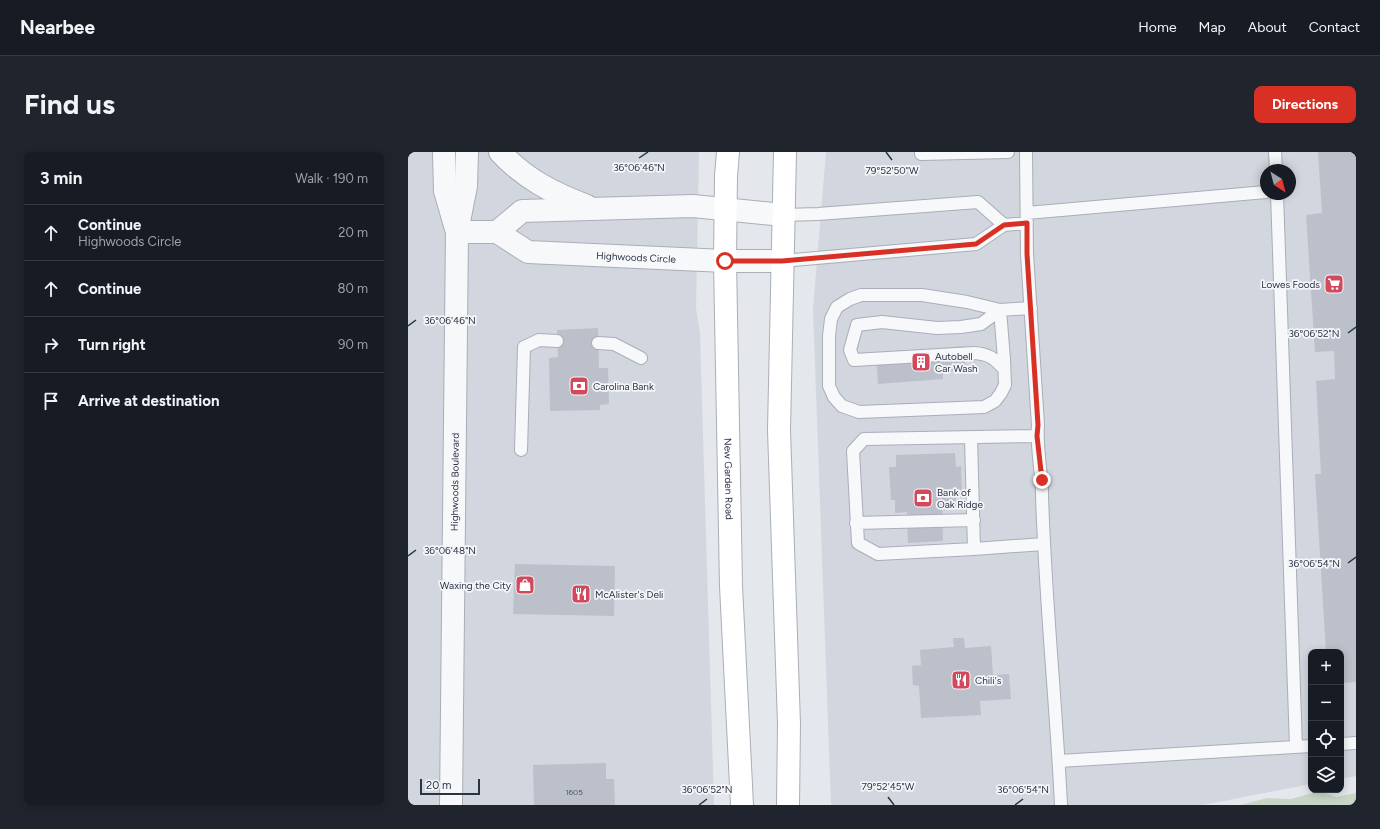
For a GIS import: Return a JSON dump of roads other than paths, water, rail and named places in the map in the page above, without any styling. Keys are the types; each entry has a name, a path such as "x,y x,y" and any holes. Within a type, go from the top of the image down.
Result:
{"main road":[{"name":"New Garden Road","path":"728,152 725,209 725,261 731,586 742,805"},
{"path":"784,152 779,430 789,724 788,805"}],"street":[{"name":"Highwoods Boulevard","path":"444,152 445,192 457,232"},
{"name":"Highwoods Boulevard","path":"451,805 457,232 466,186 466,152"},
{"path":"500,152 514,166 534,181 565,198 593,209"},
{"path":"457,232 496,232 522,211 693,206 783,215"},
{"name":"Highwoods Circle","path":"496,232 528,252 725,261 782,261"}],"lane":[{"path":"921,152 921,154 1008,152"},
{"path":"1026,152 1027,218 1038,425 1037,436 1042,480 1044,544 1061,805"},
{"path":"1275,152 1276,164"},
{"path":"782,261 976,244 1004,225 1027,218 1260,193"},
{"path":"1277,200 1296,747"},
{"path":"783,215 818,214 978,202 1004,225"},
{"path":"1000,310 1004,385 995,401 984,407 859,412 842,406 834,397 829,386 828,336 831,319 837,307 850,299 861,295 922,295 967,302 1000,310 1031,308"},
{"path":"1000,310 981,324 961,327 937,328 882,322 857,324 850,350 854,360 974,353 984,354 995,359 1004,369"},
{"path":"521,450 524,347 539,340 558,341"},
{"path":"598,343 614,344 641,358"},
{"path":"1037,436 864,439 853,451 856,522 858,543 878,554 1044,544"},
{"path":"972,438 974,549"},
{"path":"856,522 974,520"},
{"path":"1344,744 1356,744"},
{"path":"1059,761 1308,746"}],"place":[{"name":"Lowes Foods","path":"1334,284"},
{"name":"Autobell Car Wash","path":"921,362"},
{"name":"Carolina Bank","path":"579,386"},
{"name":"Bank of Oak Ridge","path":"923,498"},
{"name":"Waxing the City","path":"525,585"},
{"name":"McAlister's Deli","path":"581,594"},
{"name":"Chili's","path":"961,680"}]}
